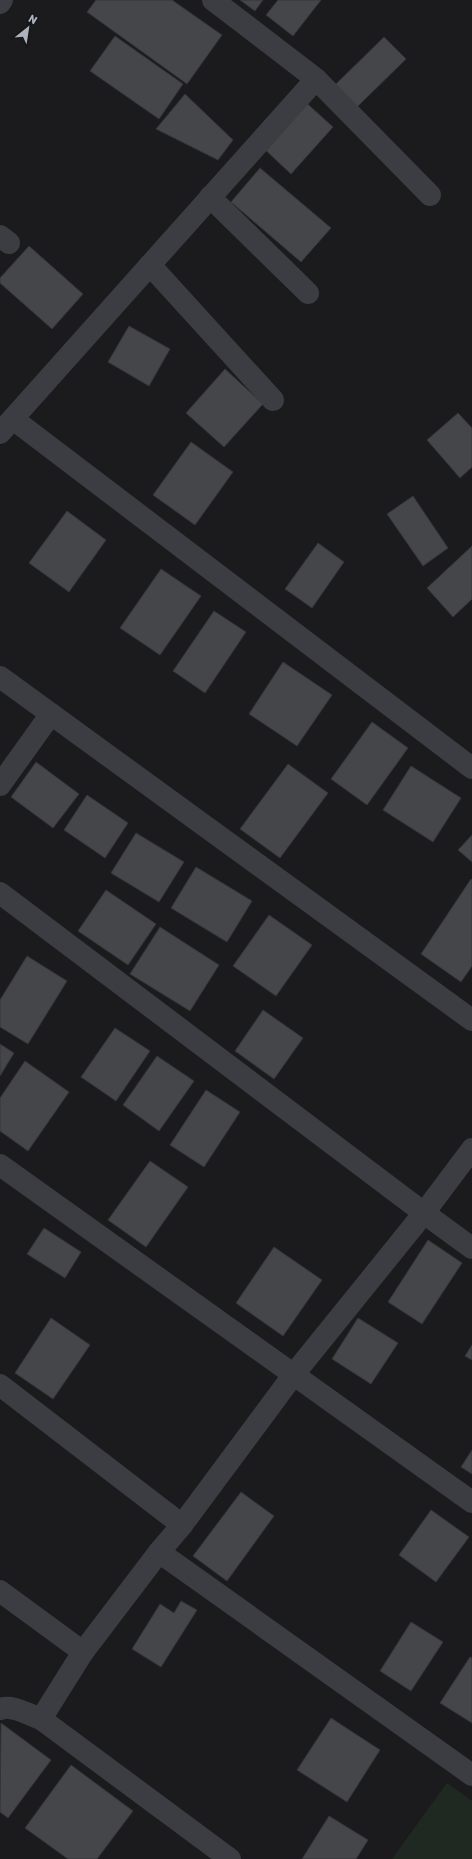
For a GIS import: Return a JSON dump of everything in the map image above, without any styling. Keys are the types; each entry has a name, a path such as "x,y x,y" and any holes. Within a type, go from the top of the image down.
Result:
{"street":[{"path":"213,0 316,78 430,195"},
{"path":"316,78 6,426 472,768"},
{"path":"210,197 308,293"},
{"path":"150,265 273,400"},
{"path":"0,677 472,1020"},
{"path":"0,785 51,714"},
{"path":"0,893 472,1248"},
{"path":"41,1719 83,1652 159,1552 182,1525 294,1374 424,1213 472,1148"},
{"path":"0,1165 472,1502"},
{"path":"0,1385 182,1525"},
{"path":"159,1552 472,1775"},
{"path":"0,1591 83,1652"},
{"path":"0,1709 6,1707 12,1708 41,1719 223,1857"}],"shaded area":[{"path":"447,1783 472,1801 472,1859 392,1859"}],"building":[{"path":"96,0 172,0 222,35 187,84 87,12"},
{"path":"240,0 263,0 255,11"},
{"path":"278,0 321,0 293,36 266,15"},
{"path":"115,36 183,84 159,119 90,71"},
{"path":"384,37 406,59 355,109 333,87"},
{"path":"185,94 233,140 218,160 156,129"},
{"path":"301,98 333,127 291,174 259,144"},
{"path":"260,168 331,228 301,262 231,202"},
{"path":"29,246 83,294 52,329 0,283 0,278"},
{"path":"129,326 170,349 149,386 108,362"},
{"path":"225,369 263,404 224,447 186,413"},
{"path":"458,413 472,428 472,467 460,478 427,440"},
{"path":"191,442 233,472 195,525 153,495"},
{"path":"413,496 448,548 423,566 387,514"},
{"path":"67,511 106,540 69,592 29,563"},
{"path":"318,543 344,562 312,608 285,589"},
{"path":"472,546 472,599 453,617 427,588"},
{"path":"161,569 201,596 160,655 120,628"},
{"path":"214,611 246,632 205,693 173,671"},
{"path":"283,662 332,695 297,746 249,714"},
{"path":"372,722 408,748 367,805 331,779"},
{"path":"36,762 79,794 53,828 11,797"},
{"path":"288,764 328,793 280,858 240,829"},
{"path":"411,766 461,798 433,842 383,810"},
{"path":"87,795 128,823 105,858 64,830"},
{"path":"136,833 184,862 159,902 111,873"},
{"path":"472,835 472,862 458,850"},
{"path":"196,867 252,901 227,942 171,908"},
{"path":"471,879 472,966 461,982 421,954"},
{"path":"106,890 156,924 128,965 78,931"},
{"path":"269,915 312,945 276,996 233,966"},
{"path":"160,927 219,965 190,1011 130,974"},
{"path":"27,956 67,981 28,1044 0,1027 0,1000"},
{"path":"263,1010 303,1038 274,1079 235,1051"},
{"path":"115,1028 150,1051 116,1101 81,1077"},
{"path":"0,1044 14,1053 0,1076"},
{"path":"157,1056 194,1081 159,1131 123,1105"},
{"path":"25,1061 69,1092 28,1151 0,1131 0,1098"},
{"path":"206,1090 240,1112 204,1167 170,1145"},
{"path":"150,1161 188,1187 146,1247 108,1220"},
{"path":"44,1228 81,1252 65,1278 27,1254"},
{"path":"428,1240 462,1263 422,1324 388,1302"},
{"path":"274,1247 322,1280 283,1336 236,1303"},
{"path":"51,1318 90,1345 53,1399 15,1373"},
{"path":"358,1318 398,1343 371,1384 332,1359"},
{"path":"472,1345 472,1360 465,1356"},
{"path":"472,1450 472,1474 461,1467"},
{"path":"241,1492 274,1516 227,1581 193,1556"},
{"path":"431,1510 469,1537 436,1582 399,1555"},
{"path":"181,1601 197,1610 161,1667 132,1649 160,1604 174,1613"},
{"path":"411,1622 443,1642 411,1691 380,1671"},
{"path":"470,1657 472,1658 472,1723 440,1703"},
{"path":"331,1718 380,1750 347,1802 297,1770"},
{"path":"1,1723 51,1760 8,1818 0,1812"},
{"path":"71,1765 133,1811 97,1859 68,1859 25,1828"},
{"path":"329,1816 368,1840 356,1859 302,1859"}]}
